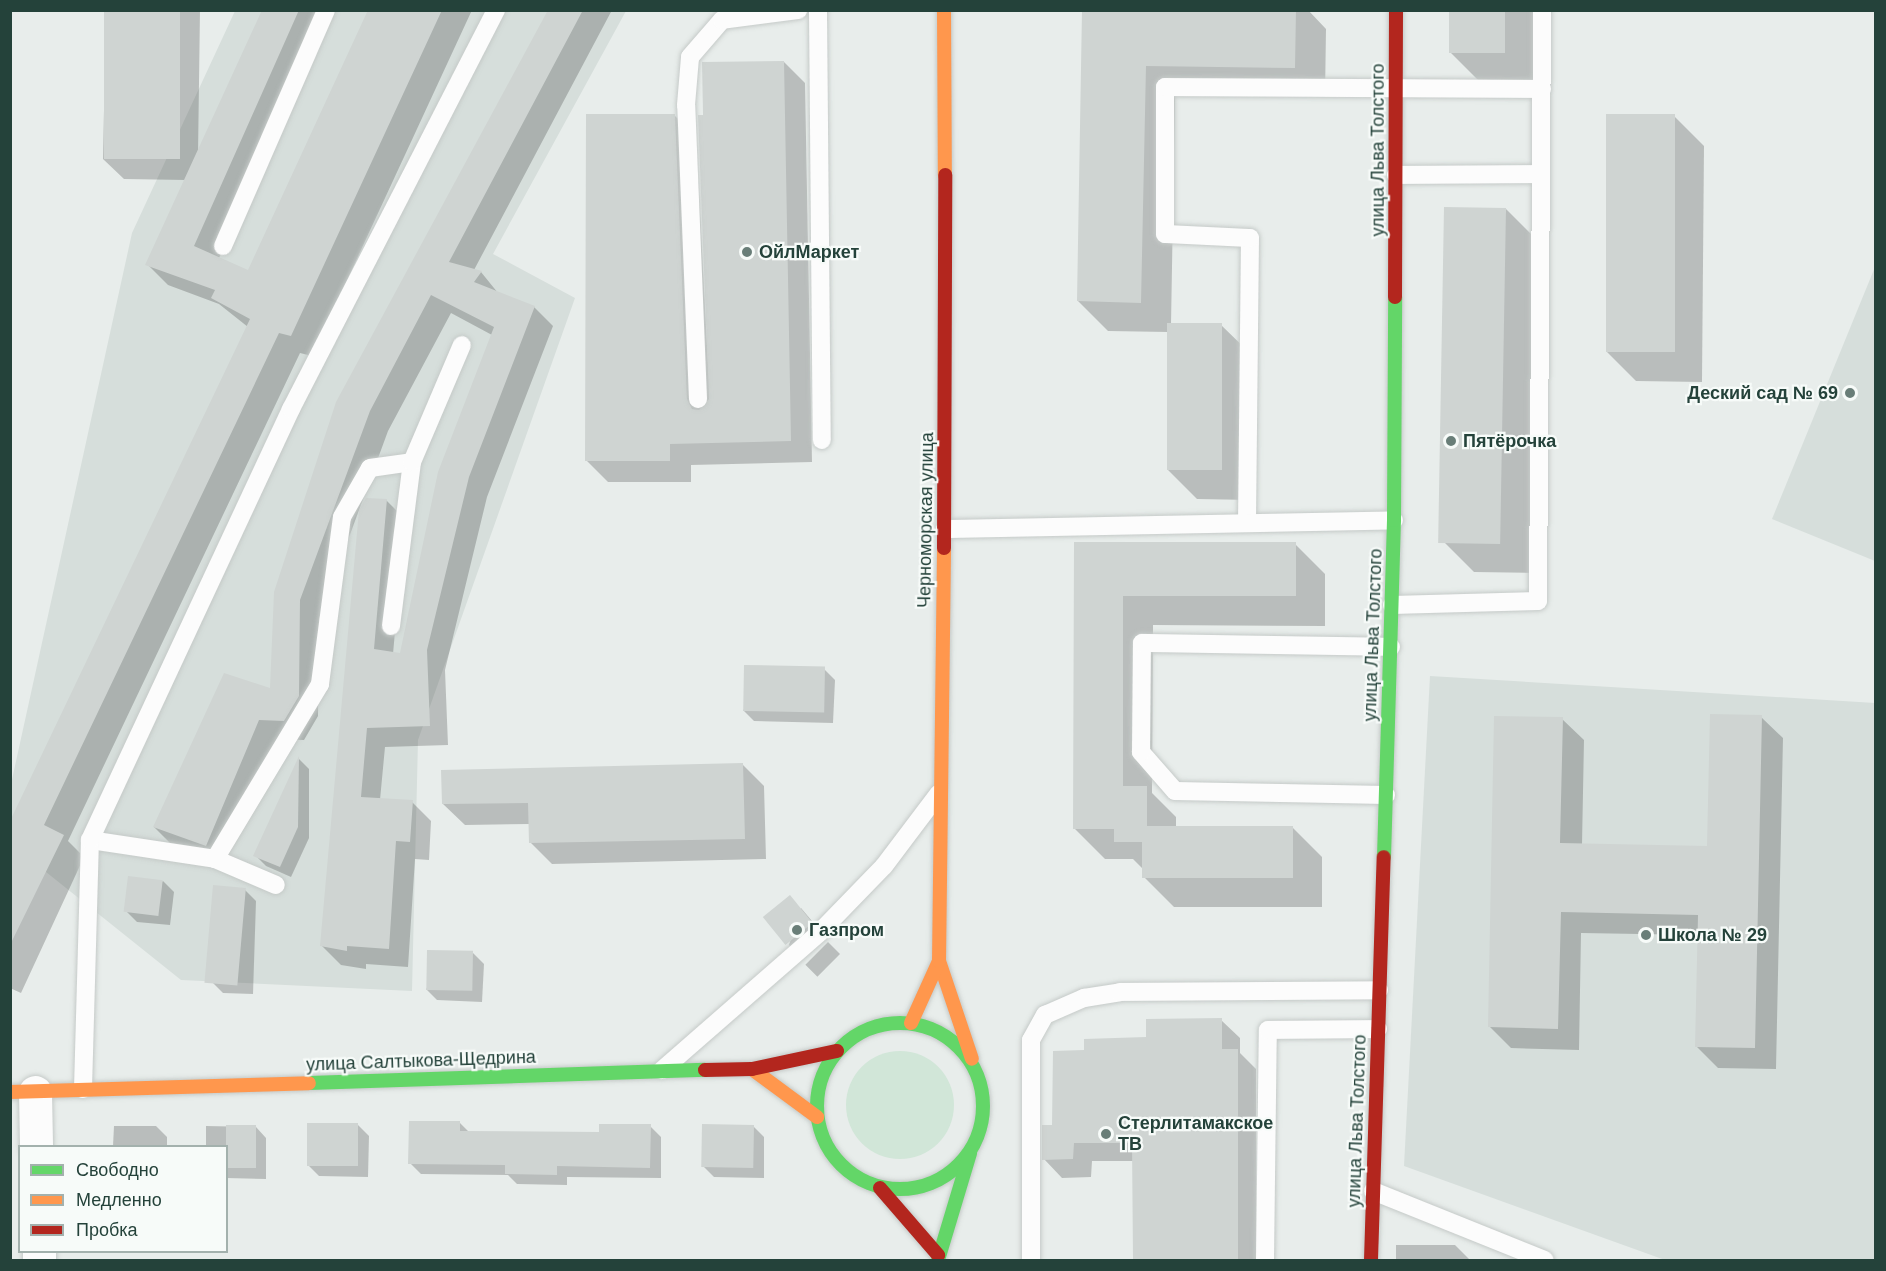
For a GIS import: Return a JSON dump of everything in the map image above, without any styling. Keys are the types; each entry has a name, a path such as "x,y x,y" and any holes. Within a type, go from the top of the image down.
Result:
{"main road":[{"name":"Черноморская улица","path":"911,1023 939,961 945,529 944,10"},
{"name":"улица Льва Толстого","path":"1371,1260 1394,520 1396,10"},
{"path":"938,1258 982,1125 984,1098 939,961"},
{"path":"972,1150 954,1170 932,1184 906,1190 880,1188 856,1178 837,1162 824,1141 817,1117 817,1093 824,1071 837,1051 858,1033 884,1024 911,1023 945,1037 960,1048 976,1071"},
{"name":"улица Салтыкова-Щедрина","path":"23,1092 752,1069 837,1051"},
{"path":"752,1069 817,1117"},
{"path":"880,1188 938,1258"}],"street":[{"path":"23,1092 36,1145"}],"lane":[{"path":"223,246 326,10"},
{"path":"83,1089 90,840 291,410 496,10"},
{"path":"698,399 686,105 690,57 722,20 798,10"},
{"path":"818,10 822,440"},
{"path":"1392,605 1538,601 1542,10"},
{"path":"1247,523 1250,238 1165,234 1165,87 1542,89"},
{"path":"1396,175 1540,174"},
{"path":"391,626 412,462 462,345"},
{"path":"215,859 320,684 342,517 370,468 412,462"},
{"path":"945,529 1394,520"},
{"path":"1386,795 1175,791 1141,752 1142,643 1390,647"},
{"path":"659,1073 819,933 884,866 940,792"},
{"path":"90,840 215,859 276,885"},
{"path":"1031,1260 1031,1040 1045,1015 1084,998 1120,992 1379,990"},
{"path":"1265,1260 1268,1030 1378,1029"},
{"path":"1373,1191 1545,1260"}],"shaded area":[{"path":"235,11 626,11 493,254 575,298 418,740 412,991 181,980 11,844 11,784 132,233"},
{"name":"Деский сад № 69","path":"1875,267 1875,561 1772,519"},
{"name":"Школа № 29","path":"1430,676 1875,703 1875,1260 1665,1260 1404,1166"}],"green space":[{"path":"900,1051 921,1055 938,1067 950,1084 954,1105 950,1126 938,1143 921,1155 900,1159 879,1155 862,1143 850,1126 846,1105 850,1084 862,1067 879,1055"}],"building":[{"path":"104,10 180,10 180,159 104,159"},
{"path":"262,10 299,10 194,246 248,270 368,10 442,10 291,336 279,333 44,825 64,835 10,945 10,821 250,319 211,298 215,290 145,265"},
{"path":"548,10 583,10 449,262 482,271 474,282 535,306 469,477 427,650 430,726 367,728 361,797 413,800 410,842 396,841 389,949 347,946 347,951 320,946 359,510 366,498 387,499 374,649 400,653 438,472 494,327 431,295 370,411 300,600 299,696 284,721 259,720 206,846 153,827 224,673 270,688 274,592 336,402"},
{"path":"1082,10 1296,10 1295,68 1146,66 1141,303 1077,301"},
{"path":"1449,10 1505,10 1505,53 1449,53"},
{"path":"784,61 791,441 670,444 670,461 585,461 586,114 675,114 687,399 692,409 699,410 709,399 698,115 703,115 702,62"},
{"path":"1606,114 1675,114 1675,352 1606,352"},
{"path":"1444,207 1506,208 1500,544 1438,543"},
{"path":"1167,323 1222,323 1222,470 1167,470"},
{"path":"1074,542 1296,542 1296,596 1123,596 1123,786 1147,786 1147,826 1293,826 1293,878 1142,878 1142,842 1114,842 1114,829 1073,829"},
{"path":"744,665 825,666 824,712 743,711"},
{"path":"1710,714 1762,715 1755,1048 1695,1047 1698,915 1561,912 1558,1029 1488,1027 1494,716 1563,717 1560,843 1707,846"},
{"path":"299,756 298,827 280,867 253,856"},
{"path":"743,763 745,839 529,843 528,803 442,804 441,770"},
{"path":"128,876 163,880 158,916 124,912"},
{"path":"213,885 246,888 237,986 204,983"},
{"path":"790,895 813,923 785,945 763,917"},
{"path":"427,950 473,951 472,991 426,990"},
{"path":"1222,1018 1222,1049 1238,1049 1238,1260 1133,1260 1132,1143 1074,1143 1073,1159 1042,1160 1042,1125 1052,1125 1053,1051 1084,1050 1084,1039 1146,1037 1146,1019"},
{"path":"409,1121 460,1121 460,1131 599,1132 599,1124 651,1124 650,1168 557,1166 557,1175 505,1174 505,1165 408,1164"},
{"path":"307,1123 358,1123 358,1166 307,1166"},
{"path":"702,1124 754,1125 753,1168 701,1167"},
{"path":"226,1125 256,1125 256,1168 228,1168"}],"traffic: fast":[{"path":"1384,857 1394,520 1395,297"},
{"path":"900,1023 916,1024 932,1029 959,1047 977,1074 982,1090 983,1106 982,1122 977,1138 959,1165 932,1183 916,1188 900,1189 884,1188 868,1183 841,1165 823,1138 818,1122 817,1106 818,1090 823,1074 841,1047 868,1029 884,1024 900,1023"},
{"path":"309,1083 705,1070"},
{"path":"938,1260 970,1153"}],"traffic: slow":[{"path":"944,10 945,175"},
{"path":"911,1023 939,961 944,548"},
{"path":"939,961 972,1059"},
{"path":"752,1069 817,1117"},
{"path":"10,1092 309,1083"}],"traffic: jam":[{"path":"1395,297 1396,10"},
{"path":"944,548 945,175"},
{"path":"1371,1260 1384,857"},
{"path":"705,1070 752,1069 837,1051"},
{"path":"880,1188 938,1255"}],"place":[{"name":"ОйлМаркет","path":"747,252"},
{"name":"Деский сад № 69","path":"1850,393"},
{"name":"Пятёрочка","path":"1451,441"},
{"name":"Газпром","path":"797,930"},
{"name":"Школа № 29","path":"1646,935"},
{"name":"Стерлитамакское ТВ","path":"1106,1134"}]}
